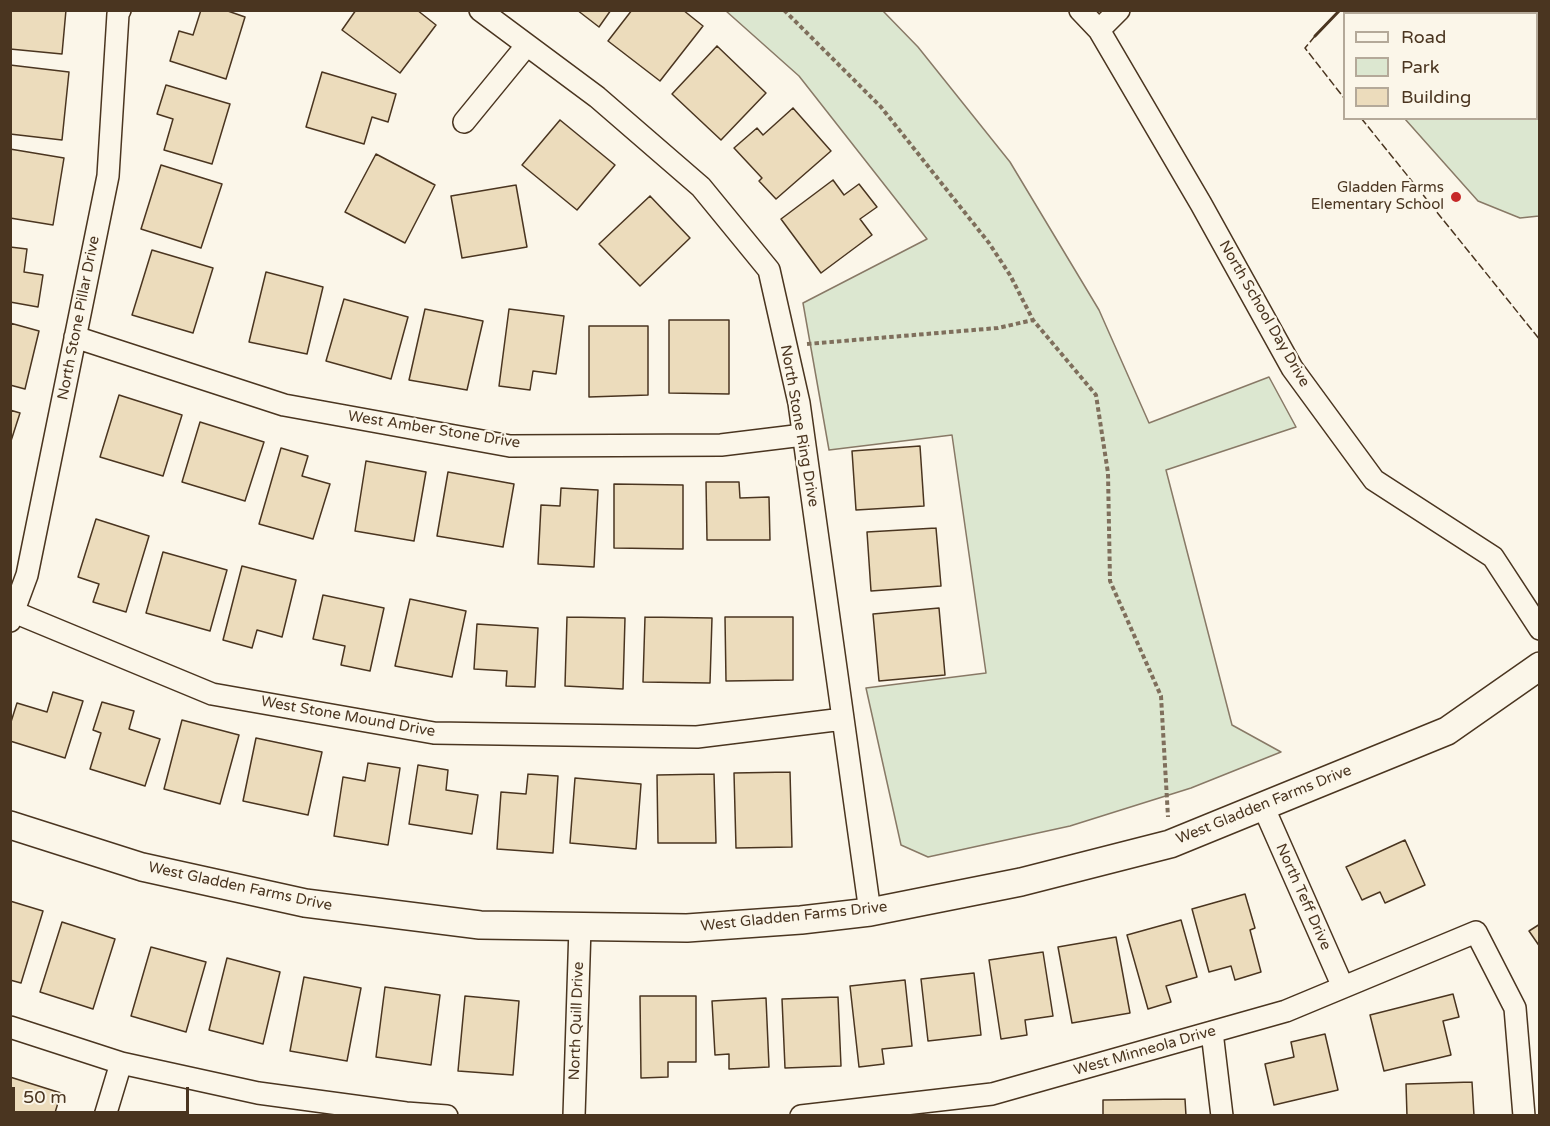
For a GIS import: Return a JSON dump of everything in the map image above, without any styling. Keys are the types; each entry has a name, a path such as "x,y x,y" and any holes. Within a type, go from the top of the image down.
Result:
{"street":[{"name":"North Stone Pillar Drive","path":"12,616 27,575 108,176 120,10"},
{"name":"North Stone Ring Drive","path":"480,10 597,97 701,187 769,270 799,403 870,912"},
{"name":"North School Day Drive","path":"1080,10 1099,30 1201,204 1292,368 1374,480 1493,558 1539,629"},
{"path":"1099,30 1119,10"},
{"path":"464,122 527,45"},
{"name":"West Amber Stone Drive","path":"75,337 284,405 510,446 721,445 803,435"},
{"name":"West Stone Mound Drive","path":"12,616 212,694 434,732 697,736 843,719"},
{"name":"West Gladden Farms Drive","path":"10,825 142,867 305,903 480,925 687,928 801,920 870,912 1021,882 1170,844 1447,730 1539,666"},
{"name":"North Teff Drive","path":"1263,806 1343,987"},
{"name":"North Quill Drive","path":"574,1116 580,927"},
{"name":"West Minneola Drive","path":"801,1116 992,1094 1286,1011 1476,932 1515,1008 1524,1116"},
{"path":"10,1027 121,1063 258,1093 406,1113 447,1116"},
{"path":"1212,1032 1222,1116"},
{"path":"105,1116 121,1063"}],"path":[{"path":"784,10 880,107 989,243 1010,275 1033,320 1096,395 1108,473 1110,580 1161,696 1170,844"},
{"path":"786,345 998,328 1033,320"}],"green space":[{"path":"1370,10 1539,11 1539,216 1520,218 1478,201 1406,120 1538,120 1538,12 1368,12"},
{"path":"726,11 883,11 918,47 1010,162 1099,310 1149,423 1269,377 1296,427 1166,470 1232,725 1281,752 1191,788 1070,826 928,857 901,845 866,688 986,673 952,435 829,450 803,303 927,239 799,76"}],"building":[{"path":"10,10 66,10 62,54 10,49"},
{"path":"201,10 225,10 245,17 226,79 170,61 179,31 193,35"},
{"path":"356,10 417,10 436,25 400,73 342,30"},
{"path":"577,10 611,10 599,27"},
{"path":"632,10 683,10 703,26 660,81 608,41"},
{"path":"717,46 766,93 721,140 672,94"},
{"path":"10,65 69,72 62,140 10,134"},
{"path":"322,72 396,94 388,122 372,117 364,144 306,127"},
{"path":"166,85 230,104 212,164 164,150 173,119 157,114"},
{"path":"793,108 831,151 776,199 759,181 762,178 734,148 757,128 763,135"},
{"path":"560,120 615,165 577,210 522,165"},
{"path":"10,149 64,158 53,225 10,218"},
{"path":"376,154 435,185 405,243 345,212"},
{"path":"161,165 222,184 201,248 141,229"},
{"path":"833,180 844,195 859,184 877,207 860,219 872,235 821,273 781,219"},
{"path":"516,185 527,247 462,258 451,196"},
{"path":"650,196 690,238 640,286 599,244"},
{"path":"10,247 27,249 24,272 43,275 38,307 10,302"},
{"path":"152,250 213,268 193,333 132,315"},
{"path":"266,272 323,287 307,354 249,342"},
{"path":"344,299 408,317 391,379 326,361"},
{"path":"425,309 483,321 467,390 409,380"},
{"path":"509,309 564,316 556,374 533,371 530,390 499,386"},
{"path":"669,320 729,320 729,394 669,393"},
{"path":"10,323 39,331 25,389 10,385"},
{"path":"589,326 648,326 648,395 589,397"},
{"path":"119,395 182,415 163,476 100,457"},
{"path":"10,410 20,413 10,444"},
{"path":"200,422 264,442 245,501 182,482"},
{"path":"920,446 924,506 856,510 852,451"},
{"path":"281,448 308,456 302,476 330,484 313,539 259,524"},
{"path":"366,461 426,472 414,541 355,531"},
{"path":"448,472 514,484 503,547 437,536"},
{"path":"706,482 739,482 740,498 769,497 770,540 707,540"},
{"path":"614,484 683,485 683,549 614,548"},
{"path":"561,488 598,490 594,567 538,564 541,505 560,506"},
{"path":"96,519 149,536 126,612 93,602 99,584 78,577"},
{"path":"936,528 941,586 871,591 867,532"},
{"path":"163,552 227,570 210,631 146,613"},
{"path":"242,566 296,580 282,637 257,630 252,648 223,640"},
{"path":"323,595 384,608 370,671 341,665 345,646 313,639"},
{"path":"410,599 466,611 452,677 395,666"},
{"path":"939,608 945,675 879,681 873,614"},
{"path":"567,617 625,618 623,689 565,686"},
{"path":"645,617 712,618 710,683 643,682"},
{"path":"725,617 793,617 793,680 726,681"},
{"path":"477,624 538,628 535,687 506,686 507,671 474,669"},
{"path":"53,692 83,701 65,758 10,741 10,725 17,703 47,712"},
{"path":"102,702 134,711 129,729 160,739 145,786 90,769 101,733 93,730"},
{"path":"182,720 239,735 220,804 164,789"},
{"path":"256,738 322,752 308,815 243,801"},
{"path":"368,763 400,768 388,845 334,836 343,777 365,781"},
{"path":"418,765 448,770 446,790 478,795 472,834 409,824"},
{"path":"790,772 792,847 736,848 734,773"},
{"path":"528,774 558,776 553,853 497,849 501,792 526,794"},
{"path":"714,774 716,843 658,843 657,775"},
{"path":"575,778 641,784 636,849 570,843"},
{"path":"1405,840 1425,885 1385,903 1380,892 1362,900 1346,867"},
{"path":"1245,894 1255,928 1250,930 1261,972 1235,980 1231,966 1209,972 1192,909"},
{"path":"10,901 43,911 21,983 10,980"},
{"path":"1181,920 1197,977 1166,986 1171,1002 1148,1009 1127,935"},
{"path":"62,922 115,939 93,1009 40,992"},
{"path":"1540,924 1540,947 1529,931"},
{"path":"1116,937 1130,1013 1072,1023 1058,947"},
{"path":"151,947 206,962 186,1032 131,1016"},
{"path":"1043,952 1053,1016 1025,1020 1027,1035 1001,1039 989,960"},
{"path":"227,958 280,972 263,1044 209,1030"},
{"path":"974,973 981,1035 928,1041 921,979"},
{"path":"304,977 361,988 347,1061 290,1051"},
{"path":"905,980 912,1046 882,1049 884,1064 859,1067 850,986"},
{"path":"385,987 440,995 431,1065 376,1057"},
{"path":"1453,994 1459,1017 1443,1021 1451,1055 1384,1071 1370,1015"},
{"path":"465,996 519,1001 513,1075 458,1071"},
{"path":"640,996 696,996 696,1062 668,1062 668,1077 641,1078"},
{"path":"838,997 841,1066 785,1068 782,999"},
{"path":"766,998 769,1067 729,1069 729,1054 715,1055 712,1001"},
{"path":"1325,1034 1338,1090 1274,1105 1265,1064 1294,1057 1291,1042"},
{"path":"10,1077 61,1093 54,1116 10,1116"},
{"path":"1472,1082 1474,1116 1407,1116 1406,1084"},
{"path":"1185,1099 1186,1116 1103,1116 1103,1100"}],"fence":[{"path":"1315,36 1305,48 1343,97"},
{"path":"1363,120 1540,340"}],"wall":[{"path":"1315,36 1340,10"}],"place":[{"name":"Gladden Farms Elementary School","path":"1456,197"}]}
